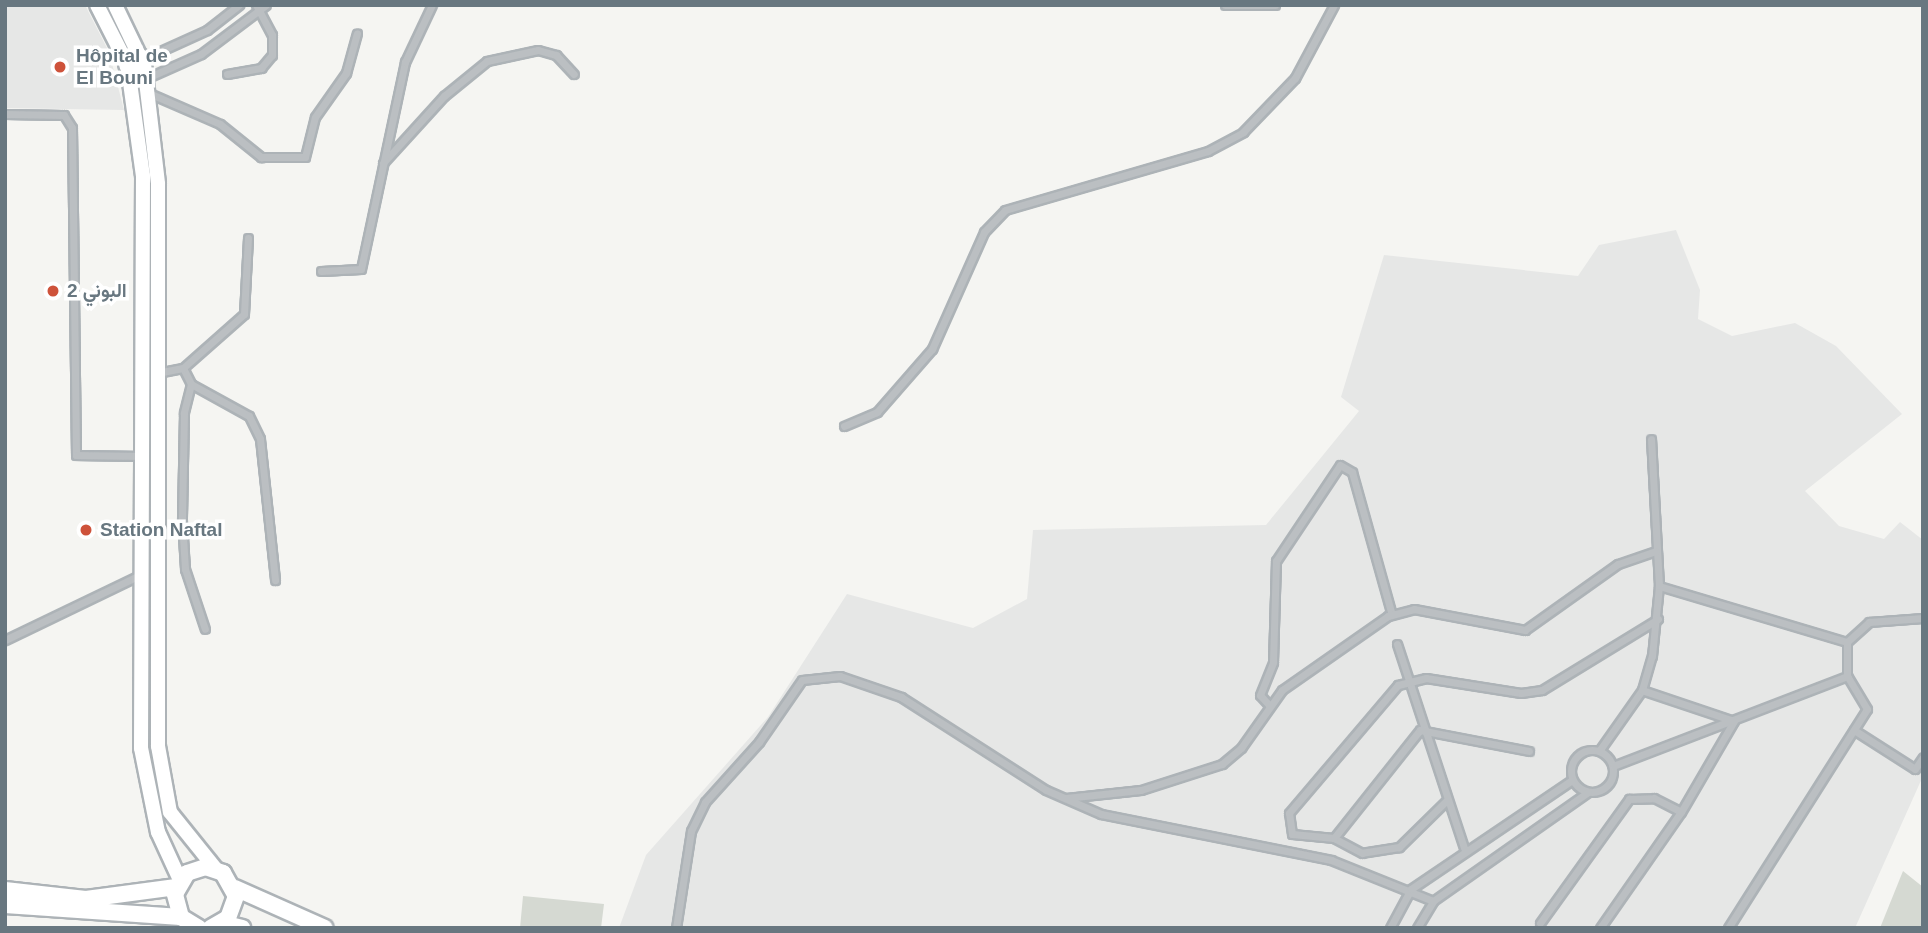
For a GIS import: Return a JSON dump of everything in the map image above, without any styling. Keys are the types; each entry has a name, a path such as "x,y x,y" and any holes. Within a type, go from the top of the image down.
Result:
{"main road":[{"path":"5,905 191,924 146,788 140,575 143,176 138,64 97,5"},
{"path":"115,5 151,94 158,184 158,746 170,811 215,868 235,888 325,928"},
{"path":"5,890 86,899 178,883 195,868 215,868"},
{"path":"218,926 233,911 235,888"},
{"path":"218,926 242,928"}],"street":[{"path":"138,64 207,30 239,5"},
{"path":"321,271 361,269 382,164 412,41 432,5"},
{"path":"1225,5 1275,5"},
{"path":"844,426 877,412 932,349 984,232 1005,210 1208,151 1243,132 1296,78 1334,5"},
{"path":"138,64 201,54 261,7 272,35 272,55 261,68 227,74"},
{"path":"151,94 219,124 261,157 305,158 315,117 346,73 357,33"},
{"path":"382,164 444,96 487,61 538,50 556,55 575,74"},
{"path":"5,114 64,115 72,128 76,455 142,456"},
{"path":"156,374 183,368 244,314 248,238"},
{"path":"183,368 191,384 249,416 260,439 275,580"},
{"path":"191,384 184,413 182,521 185,569 205,629"},
{"path":"1572,780 1574,759 1599,751 1642,690 1658,619 1659,586 1651,439"},
{"path":"1269,705 1260,695 1273,662 1276,561 1340,465 1352,472 1392,615"},
{"path":"1064,799 1141,790 1206,772 1241,748 1269,705 1392,615 1414,609 1525,630 1618,564 1656,551"},
{"path":"5,640 140,575"},
{"path":"1659,586 1846,642"},
{"path":"1846,642 1869,622 1923,618"},
{"path":"1446,802 1399,846 1362,853 1334,838 1292,834 1289,813 1386,696 1407,681 1542,690 1658,619"},
{"path":"1728,928 1867,709 1847,676 1846,642"},
{"path":"1397,644 1420,730 1464,848"},
{"path":"676,928 697,816 802,680 840,676 901,697 1064,799 1135,824 1331,860 1411,889 1433,901"},
{"path":"1613,766 1847,676"},
{"path":"1642,690 1734,720"},
{"path":"1600,928 1681,812 1734,720"},
{"path":"1420,730 1529,751"},
{"path":"1334,838 1420,730"},
{"path":"1854,730 1915,769 1923,757"},
{"path":"1599,751 1613,766"},
{"path":"1417,928 1433,901 1588,793 1608,786 1613,766"},
{"path":"1572,780 1588,793"},
{"path":"1390,928 1411,889 1464,848 1572,780"},
{"path":"1540,923 1629,799 1654,797 1681,812"}],"shaded area":[{"name":"Hôpital de El Bouni","path":"5,5 85,5 109,52 124,110 5,108"},
{"path":"1676,230 1700,290 1698,319 1732,336 1795,323 1836,346 1902,414 1805,491 1839,526 1884,539 1900,522 1923,540 1923,776 1855,928 619,928 646,855 768,717 847,594 973,628 1027,599 1033,530 1266,525 1359,411 1341,397 1384,255 1578,276 1599,245"},
{"path":"1903,871 1923,887 1923,928 1880,928"},
{"path":"523,896 604,904 601,928 520,928"}],"place":[{"name":"Hôpital de El Bouni","path":"60,67"},
{"name":"البوني 2","path":"53,291"},
{"name":"Station Naftal","path":"86,530"}]}
